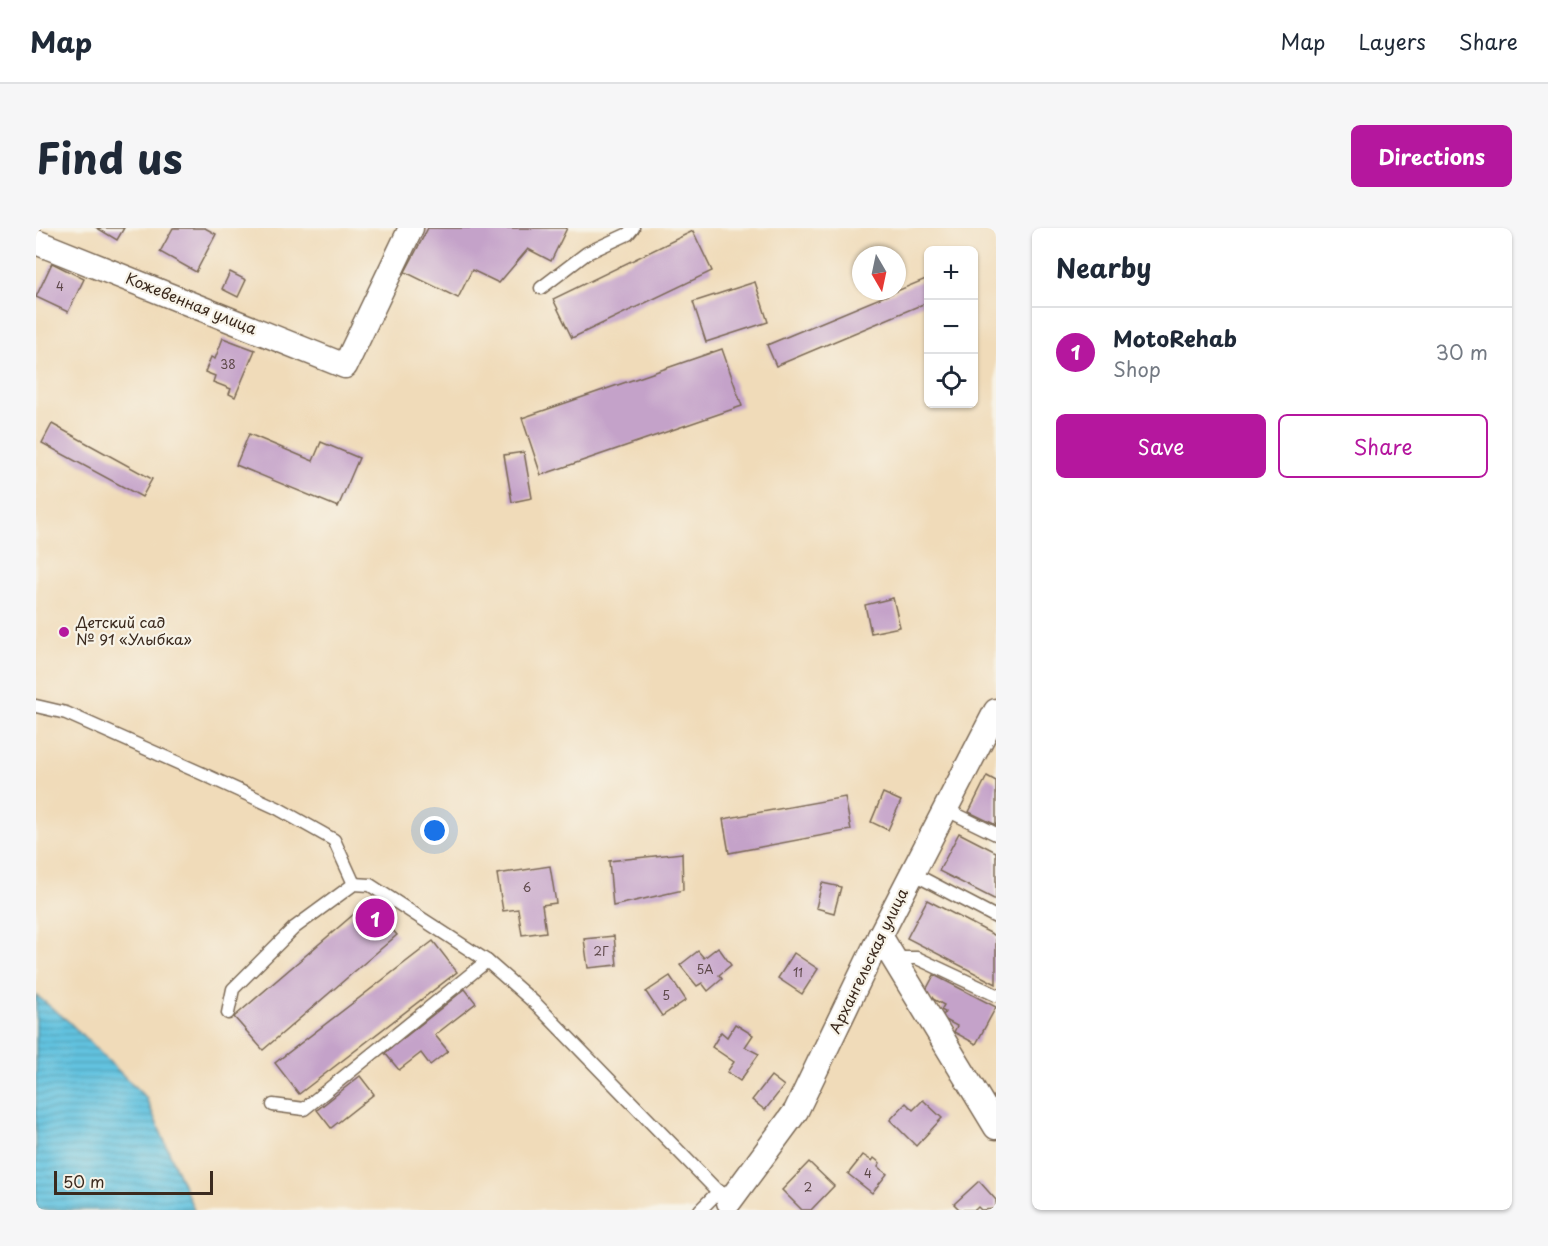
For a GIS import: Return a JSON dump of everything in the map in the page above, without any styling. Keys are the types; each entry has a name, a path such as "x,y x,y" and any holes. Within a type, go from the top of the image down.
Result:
{"street":[{"path":"36,236 41,228"},
{"name":"Кожевенная улица","path":"36,242 345,366 411,228"},
{"name":"Архангельская улица","path":"727,1201 796,1110 879,936 996,711"},
{"path":"879,936 996,1127"}],"lane":[{"path":"541,288 587,252 628,234 633,228"},
{"path":"36,706 66,713 277,808 334,840 354,884"},
{"path":"945,809 996,834"},
{"path":"912,873 996,917"},
{"path":"228,1013 233,989 294,928 354,884 370,885 487,961 536,1004 727,1201 700,1210"},
{"path":"893,958 917,958 996,995"},
{"path":"273,1105 304,1109 487,961"}],"water":[{"path":"36,995 68,1021 146,1098 194,1210 36,1210"}],"building":[{"path":"97,228 124,228 117,240"},
{"path":"173,228 205,228 216,234 196,272 160,252"},
{"path":"428,228 567,228 551,261 528,249 499,283 472,270 458,298 405,272"},
{"path":"693,231 712,271 572,338 553,299"},
{"path":"52,263 84,279 68,312 36,297"},
{"path":"230,272 246,280 238,297 222,289"},
{"path":"924,280 924,304 776,366 767,345 875,300 906,300 906,287"},
{"path":"755,282 768,322 706,342 693,302"},
{"path":"223,338 255,350 235,397 229,394 231,389 213,382 215,376 205,372 211,357 215,359"},
{"path":"722,349 742,406 541,475 522,418"},
{"path":"52,424 152,479 142,497 42,443"},
{"path":"249,434 313,461 321,442 359,458 338,507 236,465"},
{"path":"524,452 532,498 512,502 504,455"},
{"path":"893,598 900,627 871,633 865,605"},
{"path":"987,776 996,781 996,825 969,812"},
{"path":"883,793 901,801 888,830 871,822"},
{"path":"845,797 851,830 729,853 723,819"},
{"path":"959,833 996,852 996,900 939,871"},
{"path":"682,853 683,890 613,906 609,861"},
{"path":"550,866 556,903 542,905 546,932 522,935 518,909 503,911 497,874"},
{"path":"822,883 841,887 834,913 816,908"},
{"path":"927,900 996,936 996,984 907,938"},
{"path":"368,902 397,935 263,1050 234,1017"},
{"path":"614,936 617,965 588,968 584,939"},
{"path":"433,941 457,972 299,1094 275,1063"},
{"path":"718,947 731,965 719,975 722,979 708,991 702,983 697,986 680,965 698,951 704,958"},
{"path":"794,953 818,969 802,994 778,978"},
{"path":"934,975 996,1007 976,1044 954,1032 957,1026 942,1018 945,1012 941,1010 944,1005 924,994"},
{"path":"670,976 686,1000 662,1016 646,992"},
{"path":"465,989 476,1003 435,1035 448,1051 430,1065 421,1053 399,1070 385,1053"},
{"path":"735,1024 753,1035 745,1047 759,1054 740,1081 727,1072 734,1062 712,1047 721,1032 727,1037"},
{"path":"360,1076 374,1094 331,1128 317,1110"},
{"path":"771,1076 784,1086 765,1110 752,1100"},
{"path":"923,1100 942,1118 916,1146 890,1120 906,1103 913,1110"},
{"path":"863,1155 872,1161 874,1158 880,1163 878,1167 887,1174 872,1193 848,1174"},
{"path":"809,1162 834,1186 811,1210 802,1210 782,1190"},
{"path":"979,1181 996,1200 996,1209 981,1210 978,1207 975,1210 960,1210 954,1204"}],"place":[{"name":"Детский сад № 91 «Улыбка»","path":"64,632"},
{"name":"MotoRehab","path":"375,918"}]}
